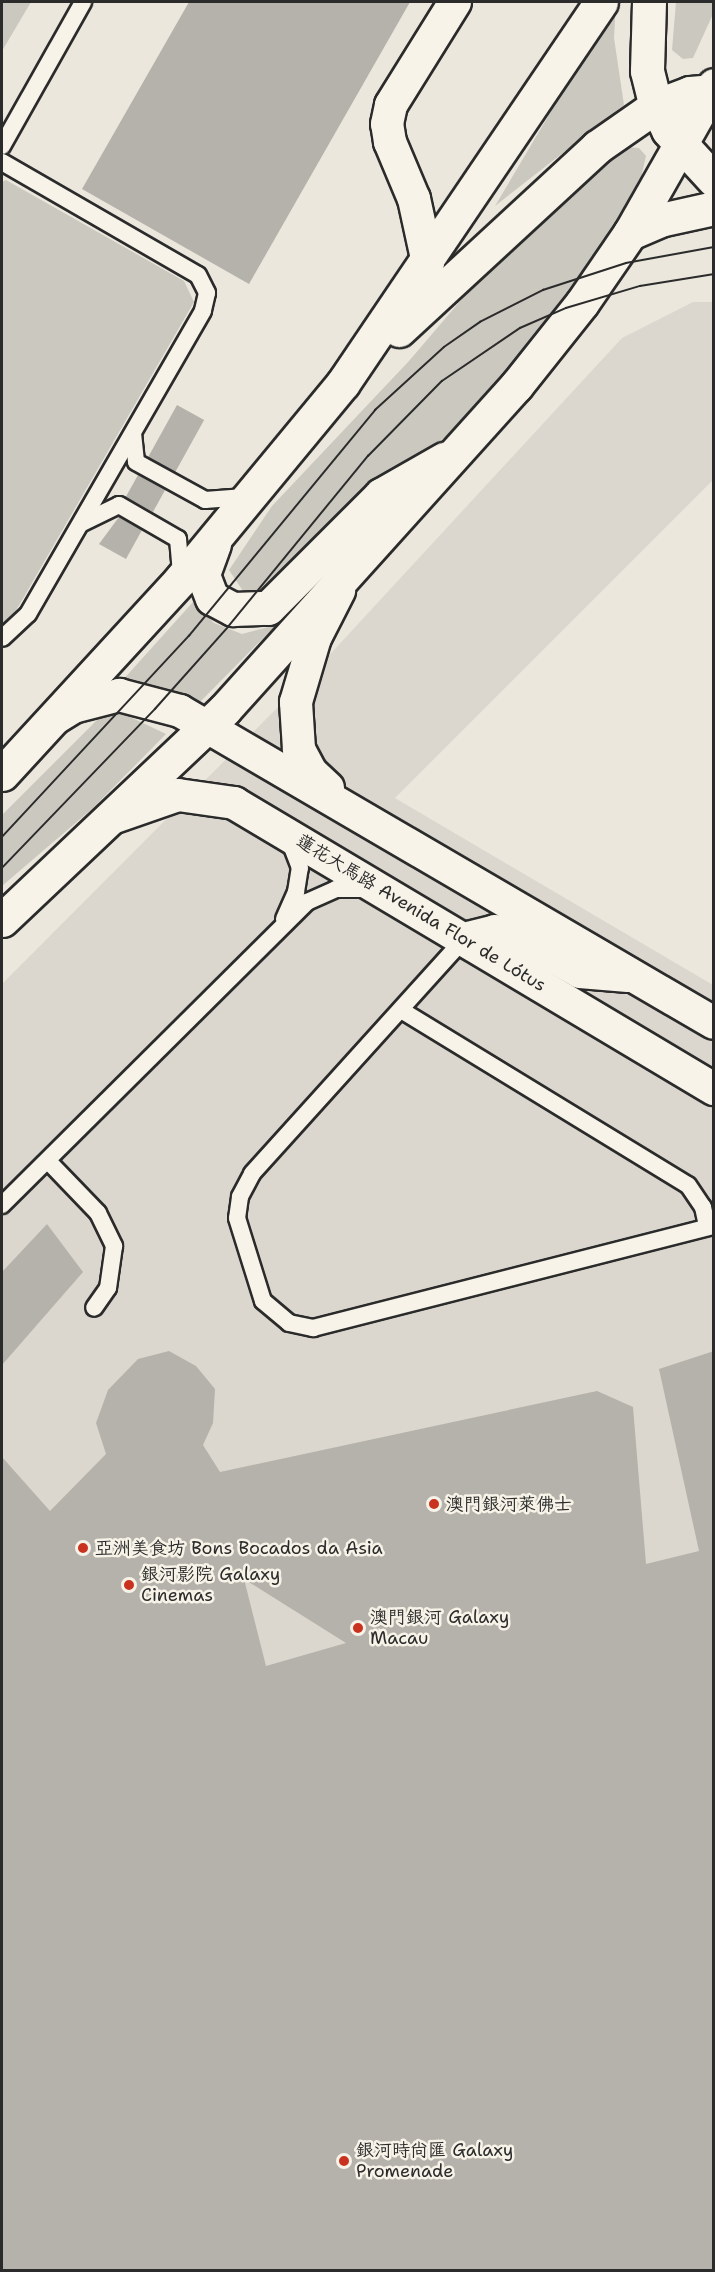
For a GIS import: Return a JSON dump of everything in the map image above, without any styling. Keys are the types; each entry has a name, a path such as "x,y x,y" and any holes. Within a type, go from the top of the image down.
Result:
{"main road":[{"path":"2,774 217,538 343,383 428,263 601,2"},
{"path":"649,2 646,63 656,106 680,145 714,180"},
{"path":"343,383 534,201 597,147 656,106 690,93 712,89"},
{"path":"2,920 115,817 208,726 345,579 459,451 582,303 630,233 712,89"},
{"path":"630,233 660,220 714,208"},
{"path":"217,538 203,575 212,598 233,609 268,608 381,495 459,451"}],"street":[{"path":"428,263 414,199 390,142 387,124 391,105 455,2"},
{"path":"345,579 304,667 295,728 311,772 345,805"},
{"path":"53,719 73,707 119,695 167,705 345,805 714,1023"},
{"name":"蓮花大馬路 Avenida Flor de Lótus","path":"115,817 166,798 200,795 234,803 714,1089"},
{"path":"464,939 495,931 518,937 580,972 649,985 676,1021 714,1047"}],"lane":[{"path":"2,146 84,2"},
{"path":"2,162 206,283 203,311 82,523 28,614 2,650"},
{"path":"133,434 136,462 205,500 236,501 254,493"},
{"path":"82,523 119,505 178,539 181,579"},
{"path":"2,638 28,614"},
{"path":"272,941 299,880 297,857 285,832"},
{"path":"2,1205 320,894 351,887 390,894"},
{"path":"401,1010 688,1185 703,1207 710,1226 313,1328 289,1323 263,1301 237,1218 240,1197 252,1174 464,939"},
{"path":"48,1161 98,1213 114,1246 108,1288 94,1308"}],"shaded area":[{"path":"2,2 31,2 2,51"},
{"path":"616,2 614,38 624,105 495,206"},
{"path":"676,2 713,2 713,14 693,58 683,59 672,50"},
{"path":"626,147 639,148 646,156 640,182 600,250 468,423 393,470 262,597 247,597 229,570 272,506 409,361 502,252"},
{"path":"6,180 184,281 194,302 10,621 2,628 2,182"},
{"name":"澳門銀河 Galaxy Macau","path":"693,302 713,302 713,480 395,798 713,985 713,2270 2,2270 2,984 322,663 622,338"},
{"path":"193,602 214,623 242,634 276,625 200,702 121,682"},
{"path":"104,713 126,715 166,734 93,808 2,886 2,815"}],"building":[{"path":"189,2 410,2 249,284 82,189"},
{"path":"177,405 204,420 175,473 148,457"},
{"path":"138,475 165,490 153,512 126,497"},
{"path":"119,517 142,530 126,559 99,544"},
{"path":"47,1224 83,1272 2,1365 2,1272"},
{"path":"169,1351 196,1366 215,1389 213,1423 203,1445 220,1472 597,1391 633,1407 646,1564 699,1551 659,1369 714,1351 714,2271 2,2271 2,1457 50,1511 106,1454 96,1423 108,1390 138,1359","holes":["244,1579 346,1643 266,1666"]}],"tram line":[{"path":"2,837 189,636 375,410 444,347 480,322 543,290 626,263 714,247"},
{"path":"2,868 155,709 228,627 368,456 442,381 520,328 566,308 640,286 714,274"}],"place":[{"name":"澳門銀河萊佛士","path":"434,1504"},
{"name":"亞洲美食坊 Bons Bocados da Asia","path":"83,1548"},
{"name":"銀河影院 Galaxy Cinemas","path":"129,1585"},
{"name":"澳門銀河 Galaxy Macau","path":"358,1628"},
{"name":"銀河時尚匯 Galaxy Promenade","path":"344,2161"}]}
